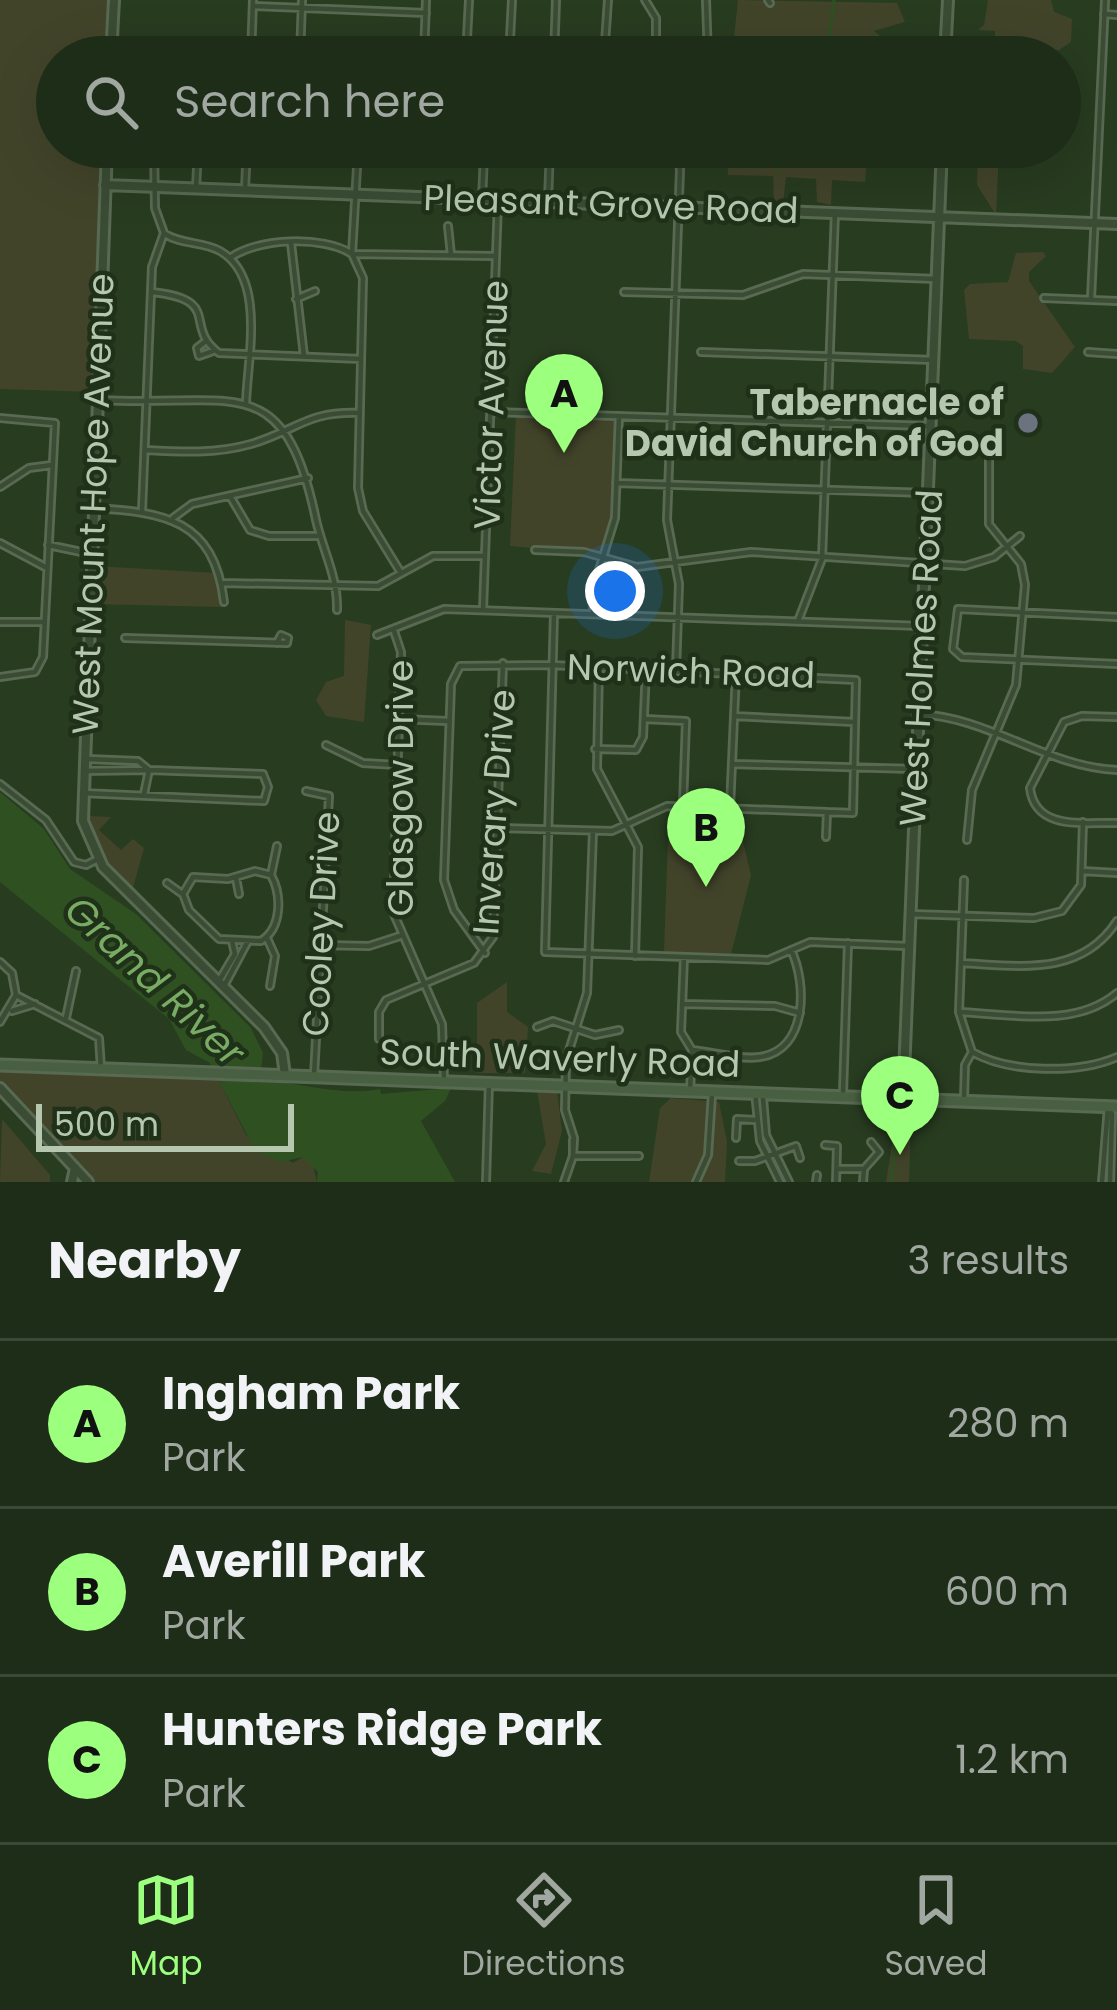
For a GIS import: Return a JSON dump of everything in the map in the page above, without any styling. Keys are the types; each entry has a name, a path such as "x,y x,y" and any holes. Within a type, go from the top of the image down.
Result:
{"main road":[{"name":"South Waverly Road","path":"0,1065 1112,1107"}],"street":[{"path":"112,36 113,0"},
{"path":"425,36 426,0"},
{"path":"467,36 469,0"},
{"path":"510,36 512,0"},
{"path":"555,36 556,0"},
{"path":"605,36 608,0"},
{"path":"645,0 656,18 656,36"},
{"path":"706,0 708,36"},
{"path":"946,36 948,0"},
{"path":"1091,299 1105,1"},
{"path":"252,36 253,3 426,13"},
{"path":"301,36 302,4"},
{"path":"1104,14 1117,15"},
{"name":"West Mount Hope Avenue","path":"98,859 86,832 82,793 106,168"},
{"path":"142,511 152,267 164,233 153,188 153,168"},
{"path":"196,189 197,168"},
{"path":"245,191 246,168"},
{"path":"357,168 352,254 363,278 359,499 401,573"},
{"path":"482,200 483,168"},
{"path":"548,202 549,168"},
{"path":"676,670 679,617 668,531 668,485 678,168"},
{"name":"West Holmes Road","path":"902,1098 941,168"},
{"name":"Pleasant Grove Road","path":"105,185 1117,224"},
{"name":"Victor Avenue","path":"483,610 499,200"},
{"path":"798,622 821,554 836,212"},
{"path":"448,226 451,255"},
{"path":"164,233 230,258 249,292 245,404"},
{"path":"230,258 261,245 291,243 334,245 352,254 496,256"},
{"path":"291,243 304,357"},
{"path":"625,292 743,295 796,274 937,279"},
{"path":"296,298 315,291"},
{"path":"152,292 185,298 194,305 206,341 214,350"},
{"path":"1044,298 1117,301"},
{"path":"206,341 197,348 199,356 214,350 247,356 361,359"},
{"path":"701,352 934,360"},
{"path":"1088,352 1117,354"},
{"path":"97,400 245,404 272,413 287,429 308,478 320,536 338,586 337,610"},
{"path":"146,451 222,451 287,429 317,413 360,412"},
{"path":"490,412 931,426"},
{"path":"593,614 615,518 619,416"},
{"path":"0,418 55,423 45,622 38,669 0,677"},
{"path":"967,840 972,790 1021,660 1024,575 987,515 989,459"},
{"path":"0,487 20,472 52,465"},
{"path":"173,518 192,504 308,478"},
{"path":"616,483 928,493"},
{"path":"230,496 250,530 274,537 320,536"},
{"path":"93,508 173,518 205,547 222,583 224,602"},
{"path":"535,550 637,567 751,552 974,565 1019,536"},
{"path":"0,543 47,568"},
{"path":"48,545 91,554"},
{"path":"222,583 378,586 434,556 485,556"},
{"path":"1117,617 958,609 955,655 1117,664"},
{"path":"377,635 433,611 483,610 921,626"},
{"path":"554,613 544,952 768,960 810,942 908,946"},
{"path":"0,622 45,622"},
{"name":"Glasgow Drive","path":"394,631 401,652 392,898 400,936 427,982 445,1034 444,1081"},
{"path":"125,638 277,643"},
{"name":"Norwich Road","path":"449,721 457,670 470,662 856,680 854,722"},
{"name":"Inverary Drive","path":"380,1039 379,1012 386,1000 470,966 485,953 494,932 503,663"},
{"path":"599,667 597,769 638,847 635,956"},
{"path":"595,749 636,749 644,719 646,668"},
{"path":"730,808 736,672"},
{"path":"917,714 957,716 1087,769 1117,770"},
{"path":"499,828 593,832 628,823 655,809 682,806 853,813 854,722 734,716"},
{"path":"1117,717 1082,716 1064,722 1030,788 1032,802 1052,820 1117,823"},
{"path":"399,719 449,721 445,884 454,910 485,953"},
{"path":"644,719 686,721 682,806"},
{"path":"326,745 363,763 398,765"},
{"path":"84,759 138,760 149,770"},
{"path":"732,764 915,769"},
{"path":"144,796 149,770"},
{"path":"82,793 264,801 268,788 263,774 83,771"},
{"path":"0,784 41,816 74,862 86,865 98,859 222,984 273,1038 279,1075"},
{"name":"Cooley Drive","path":"305,791 329,796 314,1077"},
{"path":"826,837 827,812"},
{"path":"910,914 1054,915 1076,896 1084,822"},
{"path":"564,1182 574,1142 565,1110 565,1085 575,1028 586,999 593,832"},
{"path":"267,938 276,922 277,888 271,875 277,846"},
{"path":"1082,871 1117,873"},
{"path":"182,894 194,877 271,875"},
{"path":"236,878 239,894"},
{"path":"964,880 959,1012 972,1052 965,1064 964,1101"},
{"path":"167,884 182,894 185,905 214,935 232,941 267,938"},
{"path":"962,962 1067,962 1095,947 1117,921"},
{"path":"319,945 369,946 400,936"},
{"path":"267,938 275,956 270,986"},
{"path":"222,984 235,953 232,941"},
{"path":"222,984 248,941"},
{"path":"843,1096 848,943"},
{"path":"692,1051 764,1057 789,1040 800,1013 791,950"},
{"path":"684,957 681,1033 692,1051 690,1090"},
{"path":"0,962 12,974 16,994 10,1013"},
{"path":"66,1018 76,971"},
{"path":"16,994 102,1042 101,1070"},
{"path":"959,1012 1066,1016 1095,1008 1117,994"},
{"path":"0,1022 35,1004"},
{"path":"682,1004 775,1006 800,1013"},
{"path":"537,1027 553,1021 599,1036 619,1030"},
{"path":"972,1052 1007,1064 1081,1067 1117,1057"},
{"path":"486,1182 489,1082"},
{"path":"0,1088 88,1182"},
{"path":"696,1182 708,1155 712,1092"},
{"path":"759,1093 759,1120 780,1182"},
{"path":"1102,1182 1112,1107"},
{"path":"1110,1182 1112,1107"},
{"path":"736,1138 737,1119 759,1120"},
{"path":"863,1182 864,1169 879,1152 871,1142"},
{"path":"824,1145 837,1146 836,1182"},
{"path":"740,1161 796,1146 800,1158"},
{"path":"769,1155 789,1182"},
{"path":"573,1156 638,1156"},
{"path":"73,1182 75,1168"},
{"path":"837,1169 864,1169"}],"shaded area":[{"path":"0,0 109,0 110,36 36,36 36,168 106,168 98,392 0,389"},
{"path":"738,0 897,3 905,22 874,31 880,36 734,36"},
{"path":"988,0 1051,0 1054,12 1072,19 1071,36 995,36 995,31 978,30 984,25"},
{"path":"728,168 866,168 865,182 832,180 831,205 817,202 816,179 786,177 783,204 774,203 773,176 728,175"},
{"path":"977,168 998,168 996,215 977,185"},
{"path":"1043,252 1046,256 1029,272 1029,281 1075,347 1052,373 1023,369 1023,346 1016,341 969,339 964,290 970,284 1008,282 1016,253"},
{"path":"516,415 615,419 611,523 601,554 510,546"},
{"path":"94,566 217,573 223,607 93,604"},
{"path":"345,620 371,625 364,722 326,716 316,700 326,682 344,676"},
{"path":"88,816 111,817 99,830 121,850 133,839 144,848 132,891 106,865"},
{"path":"668,835 742,837 751,875 731,954 664,952"},
{"path":"507,982 507,1012 528,1027 525,1073 477,1073 477,1003"},
{"path":"0,1069 219,1080 246,1135 293,1163 303,1157 312,1162 317,1182 92,1182 0,1084"},
{"path":"537,1091 557,1091 562,1131 551,1174 532,1171 546,1144"},
{"path":"671,1098 719,1102 727,1142 725,1182 649,1182 660,1108"},
{"path":"905,1112 911,1120 909,1182 886,1182 897,1113"},
{"path":"2,1119 50,1175 50,1182 0,1182"}],"water":[{"name":"Grand River","path":"0,792 44,829 70,869 136,914 251,1028 263,1053 260,1080 335,1090 380,1089 381,1094 451,1088 445,1101 421,1121 455,1182 317,1182 318,1172 303,1157 280,1162 255,1150 210,1063 186,1050 169,1019 0,882"}],"waterway":[{"path":"830,36 834,0"},
{"path":"891,1182 901,1108"}],"place":[{"name":"Tabernacle of David Church of God","path":"1028,423"},
{"name":"Ingham Park","path":"564,453"},
{"name":"Averill Park","path":"706,887"},
{"name":"Hunters Ridge Park","path":"900,1155"}]}
